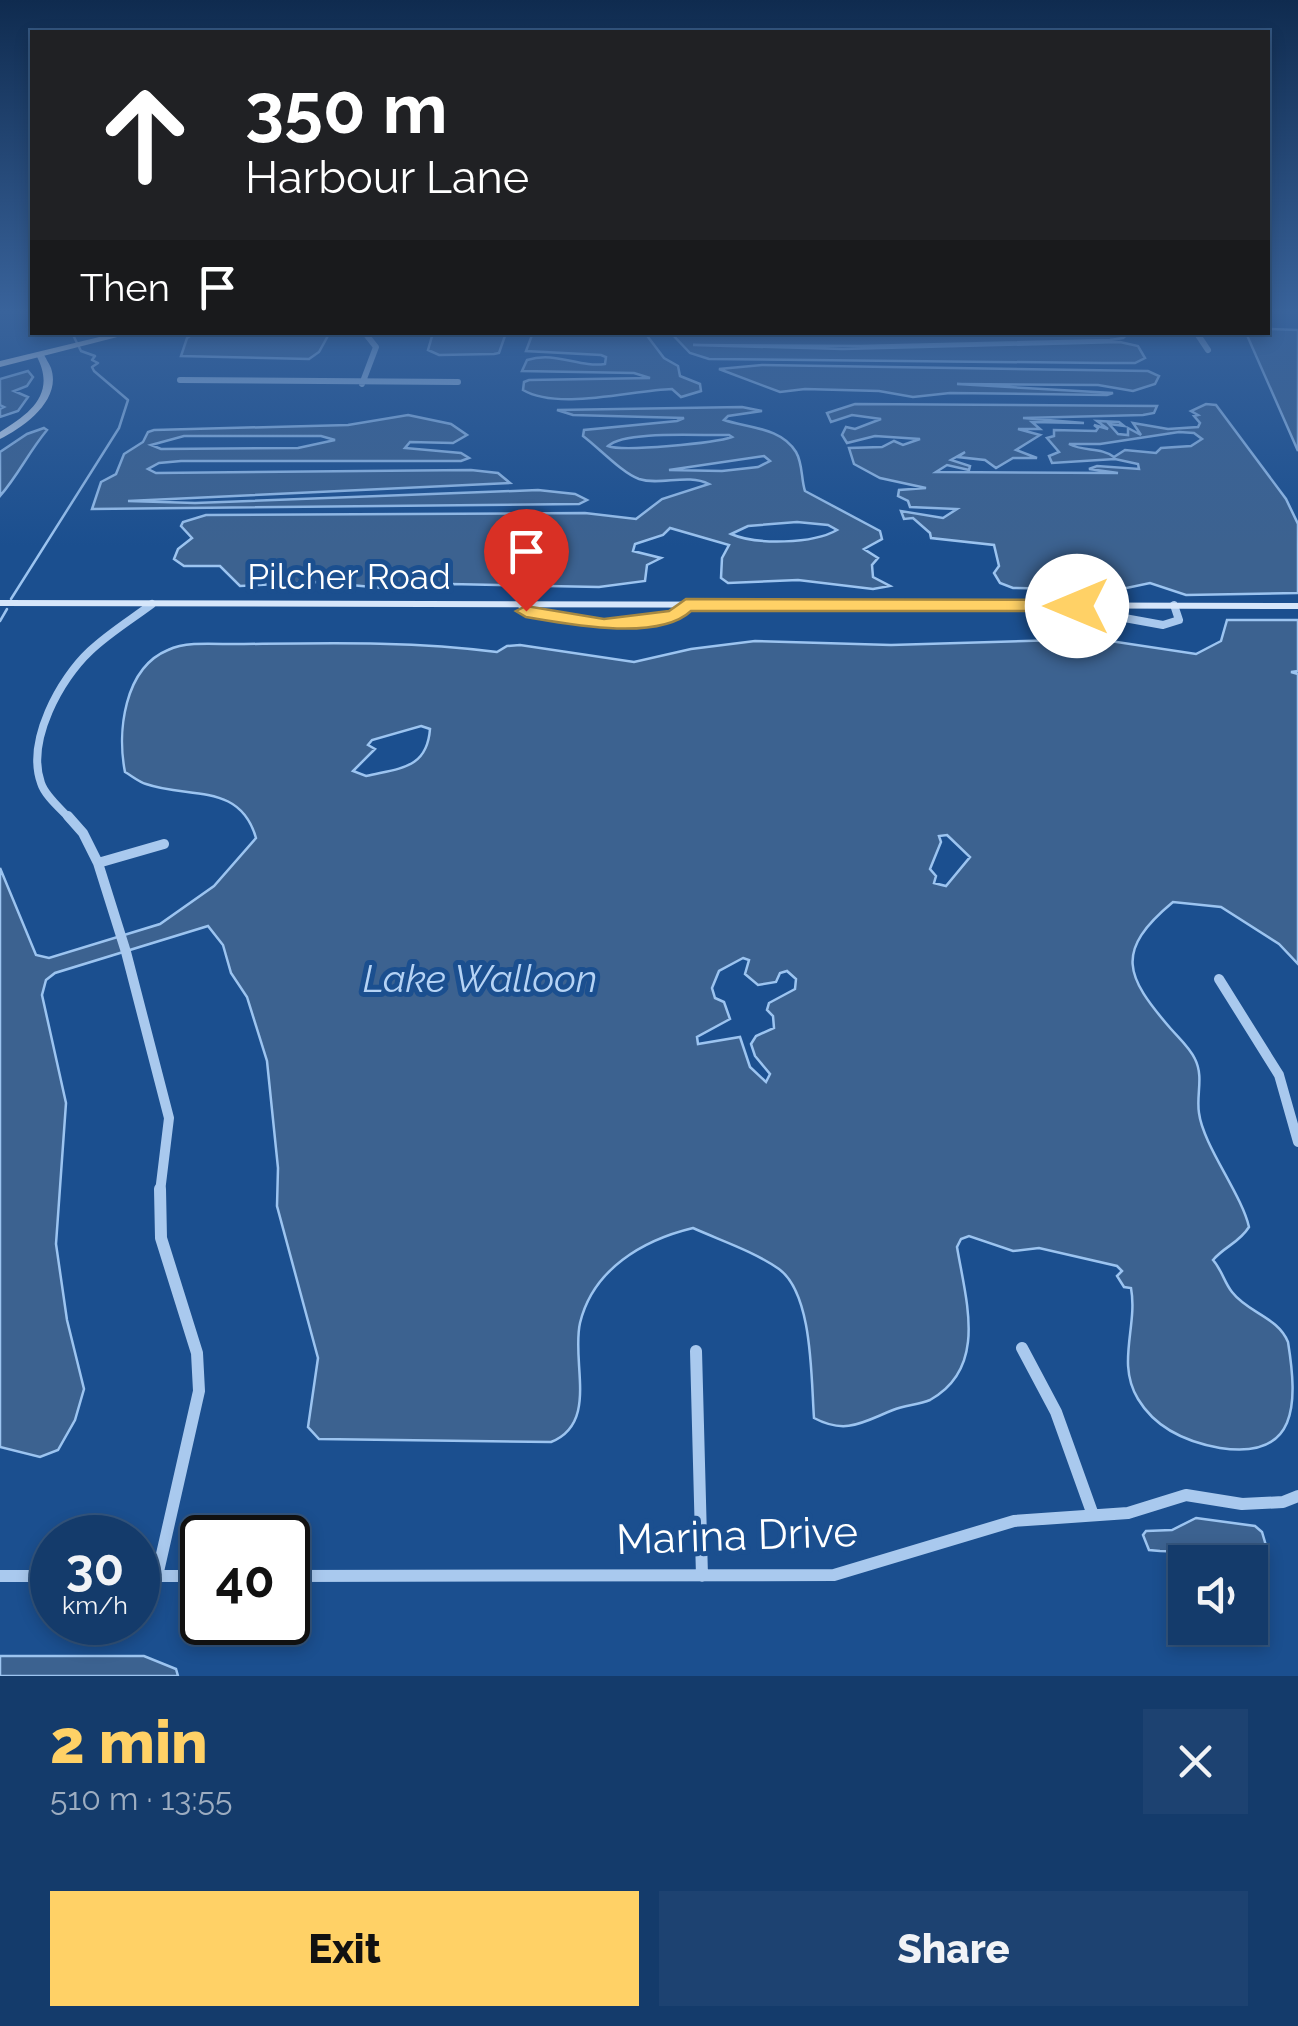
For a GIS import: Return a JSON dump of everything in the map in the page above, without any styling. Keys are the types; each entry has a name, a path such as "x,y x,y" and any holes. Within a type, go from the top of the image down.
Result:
{"street":[{"path":"0,436 30,415 48,390"},
{"name":"Pilcher Road","path":"0,603 1298,606"},
{"path":"123,624 128,604"},
{"path":"152,604 123,624 72,671 43,727 36,758 41,786 82,833 98,863 126,952 169,1118 160,1180 161,1238 197,1353 198,1391 160,1563"},
{"path":"521,604 526,611 604,624 675,616 686,605"},
{"path":"1111,606 1119,617 1162,625 1179,620 1174,606"},
{"path":"98,863 164,844"},
{"path":"1219,979 1279,1075 1298,1142"},
{"path":"1022,1348 1056,1412 1093,1515"},
{"path":"696,1351 702,1576"},
{"name":"Marina Drive","path":"310,1576 834,1575 902,1558 1014,1521 1148,1510 1186,1496 1242,1504 1283,1502 1298,1496"},
{"path":"0,1576 30,1576"}],"water":[{"path":"0,390 16,390 28,397 18,411 0,417 4,407 0,405"},
{"path":"524,390 660,390 575,399 538,396"},
{"path":"673,390 701,390 701,391 681,397"},
{"path":"850,390 1113,393 950,393 913,397"},
{"path":"1271,390 1298,390 1298,451"},
{"path":"855,404 1157,406 1154,413 1143,415 1023,418 1084,423 1032,422 1040,429 1018,429 1040,435 1016,450 1037,458 1013,458 996,468 985,460 958,457 965,452 951,460 970,466 969,470 947,465 936,472 1118,473 1089,469 1139,469 1138,464 1115,459 1052,463 1049,456 1059,452 1047,438 1054,436 1054,430 1096,431 1094,425 1108,429 1097,421 1119,422 1124,426 1109,424 1118,434 1128,435 1128,428 1141,435 1133,423 1168,429 1198,427 1200,423 1194,416 1198,415 1191,411 1206,404 1216,405 1286,499 1298,524 1298,593 1186,595 1150,583 1117,590 1013,588 1000,583 994,573 999,566 994,545 931,538 913,518 904,519 901,511 943,518 957,509 910,507 908,501 898,496 899,490 926,488 880,478 854,464 849,448 882,447 894,441 903,445 920,439 875,436 847,443 842,435 846,427 855,429 881,419 852,415 831,422 827,413","holes":["1194,433 1202,439 1191,446 1161,448 1156,453 1125,450 1114,457 1069,444"]},
{"path":"742,407 762,411 724,420 782,438 798,457 805,491 880,531 882,539 864,549 878,558 872,565 873,577 890,586 873,589 798,580 728,583 721,578 722,558 729,545 670,528 663,535 635,544 633,551 661,558 647,565 645,581 599,587 450,584 383,588 318,582 240,586 220,566 184,566 174,559 178,549 192,538 181,526 183,522 206,515 585,513 636,519 662,499 709,484 639,479 583,436 584,430 684,418 573,415 557,410","holes":["647,436 732,437 669,446 608,446","764,456 770,461 758,467 722,471 669,470","797,522 828,525 837,530 814,538 784,541 731,534 748,526"]},
{"path":"408,415 451,424 467,435 453,443 410,442 405,448 461,453 469,458 181,461 159,463 148,469 156,473 471,470 498,473 510,483 128,501 195,503 538,490 575,494 587,500 579,504 92,509 101,482 116,474 124,454 154,430 348,425","holes":["184,436 321,436 335,440 298,448 161,449 151,445"]},
{"path":"44,428 47,430 0,496 0,452"},
{"name":"Lake Walloon","path":"1227,620 1298,620 1298,671 1291,672 1298,674 1298,964 1279,944 1221,907 1173,902 1141,935 1133,964 1144,994 1195,1059 1202,1126 1249,1227 1213,1260 1232,1292 1277,1327 1288,1342 1291,1406 1287,1423 1265,1445 1220,1448 1195,1442 1163,1426 1145,1409 1129,1372 1131,1288 1124,1287 1117,1276 1122,1271 1117,1266 1039,1248 1013,1251 969,1236 961,1239 957,1247 969,1332 960,1370 948,1386 930,1400 863,1422 845,1426 825,1423 814,1418 808,1338 790,1281 759,1257 693,1228 639,1249 608,1272 596,1287 580,1323 580,1390 575,1421 566,1433 551,1442 319,1439 308,1427 318,1358 277,1206 278,1168 267,1061 247,997 231,973 223,945 208,926 55,973 46,980 42,995 66,1103 56,1244 67,1320 84,1389 75,1420 58,1450 40,1457 0,1447 0,868 36,955 49,958 160,924 214,886 256,838 248,820 226,800 146,784 125,772 122,739 127,703 133,686 153,659 176,647 205,644 402,644 497,652 520,645 634,662 691,649 755,641 891,645 1097,639 1196,654 1221,641","holes":["421,726 430,729 428,742 424,752 410,764 366,776 353,771 375,749 368,745 372,740","947,835 970,857 946,886 934,883 936,876 930,869 941,842 939,836","743,958 749,960 745,974 758,985 776,982 780,973 787,971 796,979 795,989 769,1003 767,1010 773,1016 774,1028 756,1036 751,1044 755,1056 770,1074 766,1082 750,1067 740,1037 698,1044 697,1037 730,1019 724,1002 715,998 712,988 719,971"]},
{"path":"1196,1518 1255,1526 1262,1532 1266,1545 1168,1545 1168,1551 1149,1550 1143,1535 1146,1531 1172,1530"},
{"path":"0,1656 144,1656 176,1669 178,1676 0,1676"}],"waterway":[{"path":"11,599 119,428 128,400 117,390"},
{"path":"0,621 7,609"}],"route":[{"path":"526,611 616,624 675,616 686,605 1077,606"}]}
